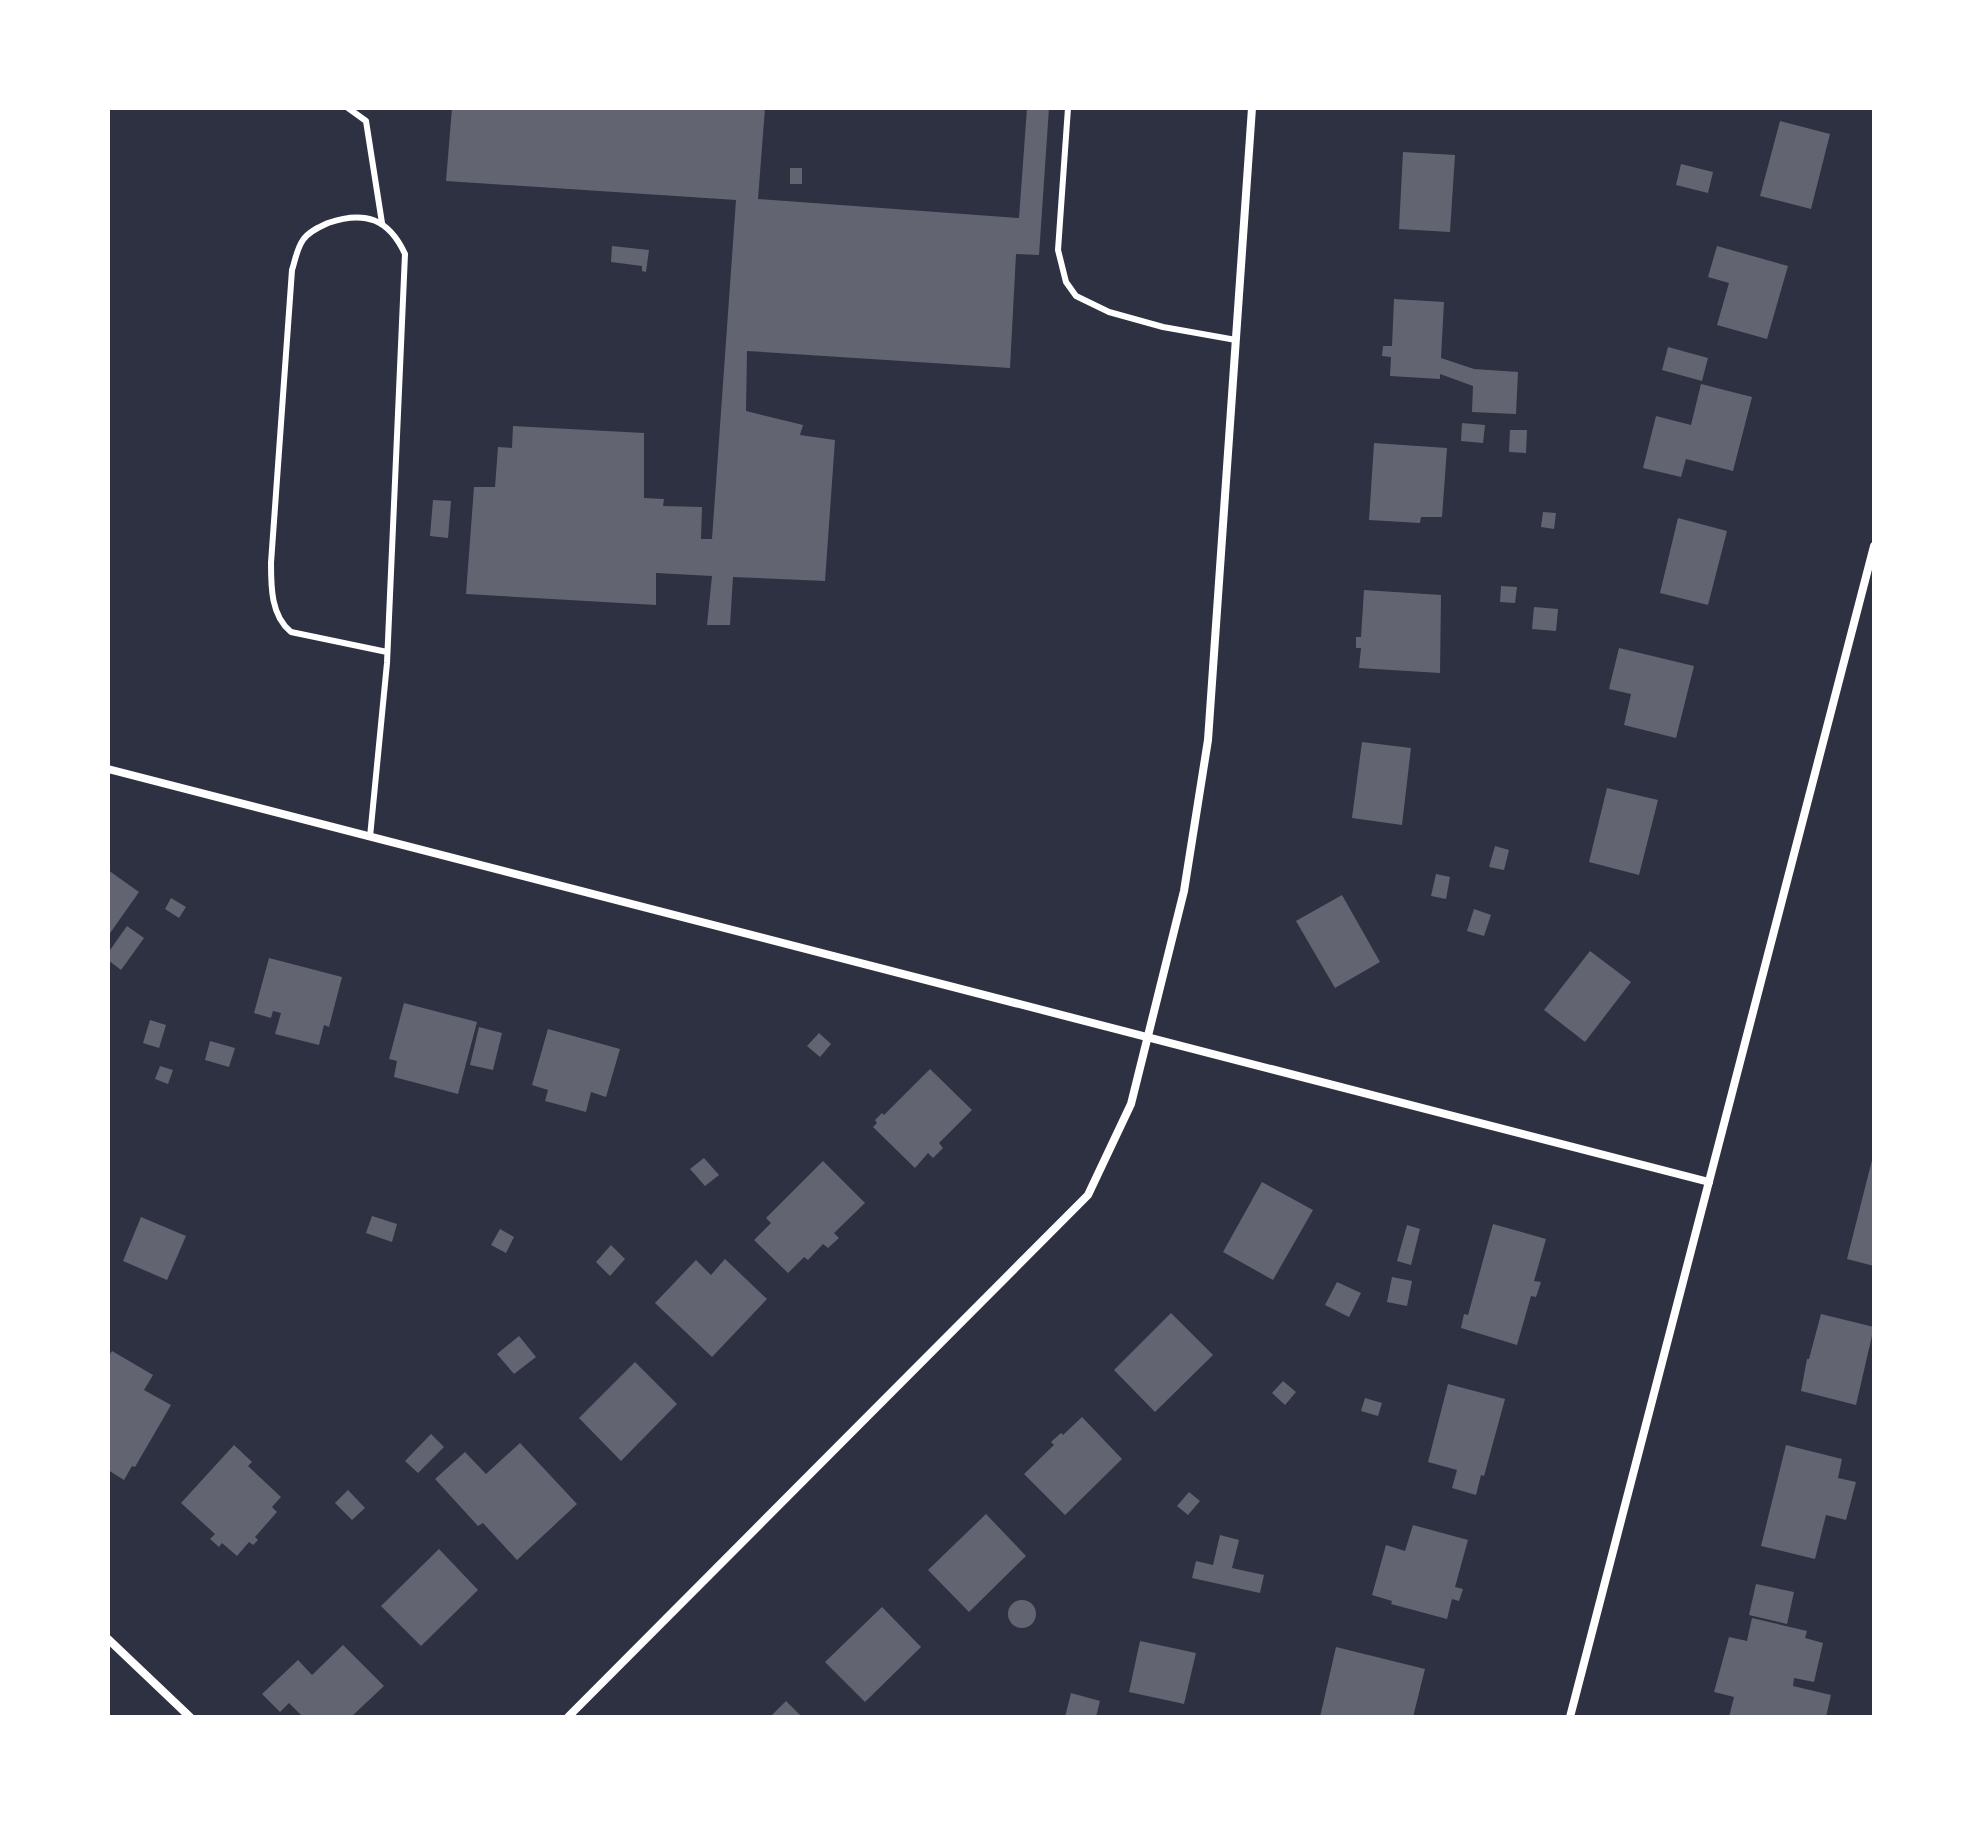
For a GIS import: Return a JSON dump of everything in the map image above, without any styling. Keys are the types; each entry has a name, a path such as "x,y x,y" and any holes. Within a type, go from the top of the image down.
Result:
{"street":[{"path":"568,1717 1088,1195 1131,1104 1184,891 1208,740 1252,108"},
{"path":"1570,1717 1874,546"},
{"path":"108,769 1709,1182"},
{"path":"108,1639 190,1717"}],"lane":[{"path":"348,108 366,121 382,223"},
{"path":"1068,108 1058,250 1066,282 1076,296 1109,312 1163,327 1236,340"},
{"path":"370,837 387,652 405,254 397,235 382,223 364,217 342,219 317,227 303,240 292,270 271,563 272,596 283,626 291,632 387,652"}],"building":[{"path":"452,108 765,108 758,199 1019,218 1027,108 1049,108 1039,255 1016,254 1010,368 747,351 746,411 803,425 800,435 835,440 825,581 733,577 730,625 707,625 712,576 656,573 656,605 466,594 474,487 495,487 498,447 512,448 513,426 644,433 644,498 664,499 663,506 702,507 701,539 712,539 736,200 446,181"},
{"path":"1780,121 1830,134 1811,209 1760,196"},
{"path":"1403,152 1455,155 1450,232 1399,229"},
{"path":"1681,164 1713,172 1708,193 1676,185"},
{"path":"790,168 802,168 802,184 790,184"},
{"path":"612,246 649,250 646,272 642,271 642,266 611,262"},
{"path":"1717,246 1788,266 1767,339 1717,325 1729,283 1708,277"},
{"path":"1394,299 1444,302 1441,358 1474,369 1518,372 1516,414 1472,412 1473,386 1440,374 1440,379 1390,376 1391,357 1382,356 1383,346 1392,346"},
{"path":"1668,347 1708,358 1702,381 1662,370"},
{"path":"1701,384 1752,397 1733,471 1686,459 1681,477 1643,468 1656,416 1691,425"},
{"path":"1462,423 1485,425 1483,443 1461,441"},
{"path":"1510,430 1527,430 1526,453 1509,452"},
{"path":"1374,443 1447,448 1442,517 1421,517 1420,523 1369,520"},
{"path":"433,500 451,501 448,538 430,536"},
{"path":"1543,512 1556,513 1554,529 1541,527"},
{"path":"1678,518 1727,531 1708,605 1660,593"},
{"path":"1501,586 1517,587 1515,603 1500,602"},
{"path":"1364,590 1441,595 1440,673 1359,668 1361,648 1356,648 1356,637 1361,637"},
{"path":"1534,607 1558,609 1556,631 1532,629"},
{"path":"1619,648 1694,666 1676,738 1624,725 1631,694 1609,689"},
{"path":"1362,742 1411,748 1402,825 1352,818"},
{"path":"1607,788 1658,800 1639,875 1589,862"},
{"path":"1495,846 1509,850 1504,870 1489,867"},
{"path":"108,870 139,892 108,936"},
{"path":"1436,874 1450,877 1446,899 1431,896"},
{"path":"1342,895 1380,962 1335,988 1296,921"},
{"path":"171,898 186,907 179,918 165,909"},
{"path":"1474,909 1491,915 1484,936 1467,931"},
{"path":"127,926 144,938 121,970 108,960 108,953"},
{"path":"1590,951 1631,982 1585,1042 1544,1010"},
{"path":"269,958 342,977 329,1027 324,1025 319,1045 275,1034 281,1013 273,1011 271,1018 254,1013"},
{"path":"404,1003 477,1022 458,1094 394,1077 397,1061 389,1059"},
{"path":"150,1020 166,1025 159,1048 143,1043"},
{"path":"479,1027 502,1033 493,1070 470,1065"},
{"path":"548,1029 620,1049 606,1097 591,1092 586,1112 545,1101 548,1090 532,1085"},
{"path":"819,1033 831,1044 820,1057 807,1046"},
{"path":"210,1041 235,1048 229,1067 205,1060"},
{"path":"160,1066 173,1070 168,1084 155,1079"},
{"path":"930,1069 972,1110 939,1143 943,1148 933,1158 928,1153 915,1168 873,1127 877,1123 875,1120 882,1113 884,1115"},
{"path":"704,1158 719,1175 705,1186 690,1169"},
{"path":"1874,1160 1874,1266 1847,1259"},
{"path":"823,1161 865,1203 834,1233 839,1238 828,1248 823,1244 808,1260 804,1257 788,1273 754,1240 771,1223 766,1218"},
{"path":"1262,1182 1313,1210 1273,1280 1223,1252"},
{"path":"372,1216 397,1224 392,1242 366,1233"},
{"path":"141,1217 186,1236 167,1280 123,1261"},
{"path":"1493,1224 1546,1239 1534,1281 1541,1282 1536,1297 1531,1296 1517,1345 1461,1328 1464,1314 1468,1315"},
{"path":"1407,1225 1420,1229 1411,1265 1397,1261"},
{"path":"500,1229 514,1237 506,1253 491,1245"},
{"path":"611,1245 625,1259 610,1276 596,1262"},
{"path":"725,1259 767,1299 712,1357 655,1303 696,1260 711,1275"},
{"path":"1392,1277 1412,1281 1407,1306 1387,1302"},
{"path":"1337,1282 1361,1293 1349,1317 1325,1305"},
{"path":"1171,1313 1213,1355 1155,1412 1114,1370"},
{"path":"1821,1314 1874,1327 1856,1405 1801,1391"},
{"path":"519,1336 536,1357 514,1374 497,1354"},
{"path":"112,1351 153,1375 144,1390 171,1405 135,1467 132,1466 124,1480 108,1470 108,1357"},
{"path":"635,1362 677,1404 621,1461 579,1418"},
{"path":"1283,1381 1296,1392 1285,1405 1272,1393"},
{"path":"1448,1384 1505,1399 1476,1495 1452,1488 1457,1470 1428,1462"},
{"path":"1365,1398 1382,1403 1378,1416 1361,1411"},
{"path":"1082,1417 1122,1459 1065,1515 1024,1474 1054,1445 1051,1442"},
{"path":"431,1434 444,1447 418,1473 405,1461"},
{"path":"520,1443 577,1504 517,1560 483,1523 478,1526 435,1479 465,1452 486,1474"},
{"path":"234,1445 252,1462 248,1466 281,1497 272,1507 277,1512 255,1537 258,1540 253,1545 249,1542 237,1556 222,1543 219,1547 210,1539 215,1534 181,1503"},
{"path":"1786,1445 1842,1459 1838,1478 1856,1482 1846,1520 1826,1515 1815,1559 1761,1546"},
{"path":"348,1490 365,1508 352,1520 335,1503"},
{"path":"1189,1492 1200,1501 1188,1515 1177,1506"},
{"path":"986,1514 1026,1556 969,1612 928,1570"},
{"path":"1413,1525 1468,1540 1455,1587 1463,1589 1459,1601 1452,1599 1447,1619 1391,1604 1392,1601 1372,1595 1386,1545 1405,1551"},
{"path":"1220,1535 1239,1540 1232,1568 1264,1575 1260,1593 1192,1578 1196,1561 1213,1565"},
{"path":"439,1549 478,1590 421,1646 381,1606"},
{"path":"1756,1584 1794,1592 1787,1624 1749,1615"},
{"path":"1022,1600 1032,1604 1036,1614 1032,1624 1022,1628 1012,1624 1008,1614 1012,1604"},
{"path":"882,1607 921,1647 865,1702 825,1662"},
{"path":"1752,1618 1807,1631 1805,1638 1823,1643 1814,1682 1794,1678 1793,1686 1831,1695 1826,1717 1729,1717 1734,1697 1714,1692 1729,1637 1747,1641"},
{"path":"1140,1641 1196,1653 1184,1704 1129,1692"},
{"path":"343,1645 384,1686 351,1717 303,1717 289,1703 280,1712 262,1694 298,1660 312,1675"},
{"path":"1336,1647 1425,1669 1413,1717 1320,1717"},
{"path":"1071,1693 1100,1701 1096,1717 1065,1717"},
{"path":"786,1701 802,1717 770,1717"}]}
